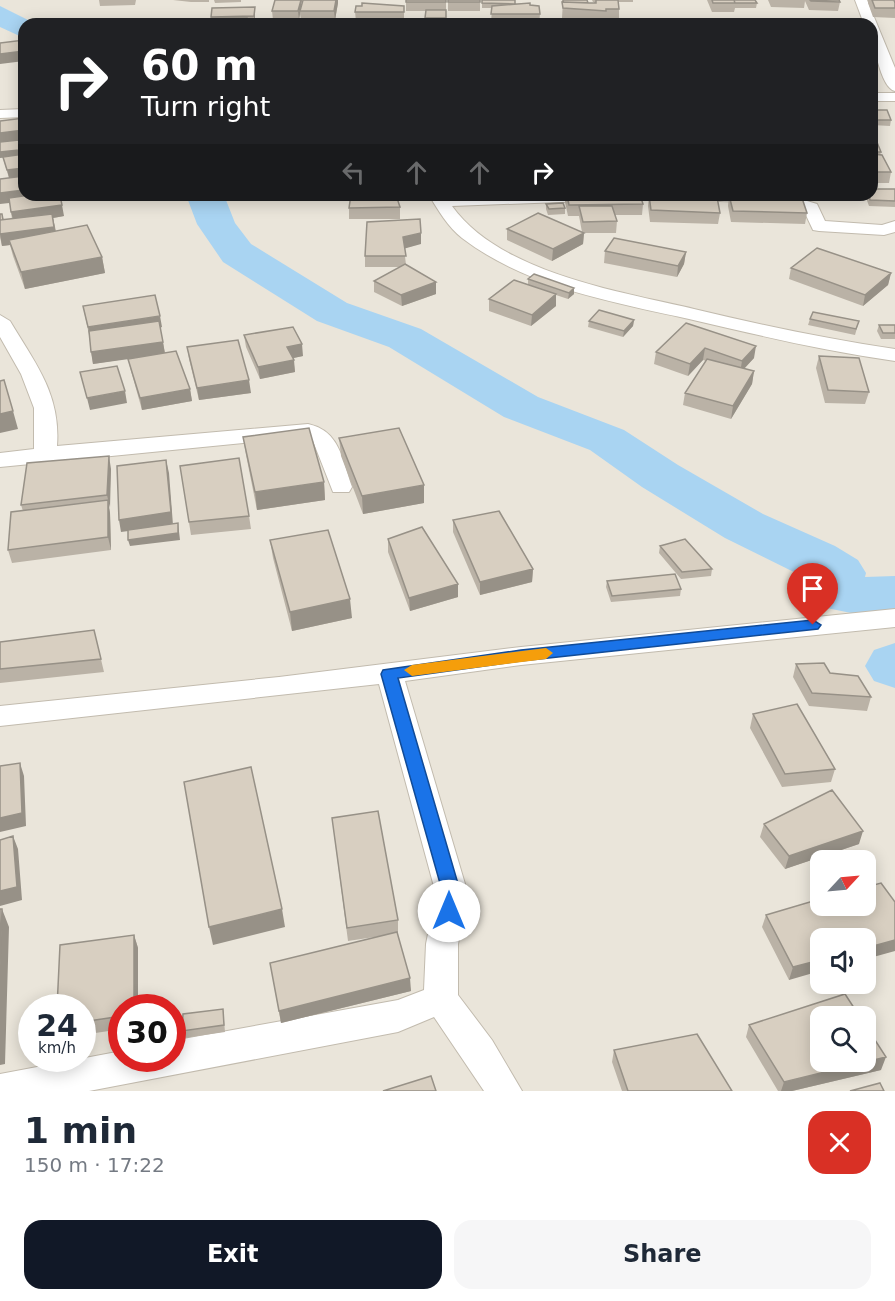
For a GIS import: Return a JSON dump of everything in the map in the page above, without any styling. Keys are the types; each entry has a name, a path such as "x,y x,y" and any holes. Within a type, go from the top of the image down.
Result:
{"street":[{"path":"861,0 869,18"},
{"path":"878,42 895,87"},
{"path":"878,98 895,97"},
{"path":"0,114 18,113"},
{"path":"441,201 447,213 469,234 527,267 598,293 749,328 895,355"},
{"path":"797,201 811,208 819,226 884,230 895,226"},
{"path":"0,321 28,368 46,409 45,454"},
{"path":"0,460 308,430 320,435 324,441 341,487"},
{"path":"0,717 389,674 521,656 895,618"},
{"path":"389,674 452,894 442,944 441,999 480,1052 504,1091"},
{"path":"186,1055 398,1016 441,999"},
{"path":"0,1091 108,1070"}],"shaded area":[{"path":"0,0 895,0 895,1091 0,1091"}],"building":[{"path":"275,0 301,0 298,11 272,11"},
{"path":"303,0 336,0 334,11 300,11"},
{"path":"406,0 446,0 446,2 406,2"},
{"path":"448,0 480,0 480,2 448,2"},
{"path":"482,0 515,0 515,4 482,3"},
{"path":"563,0 587,0 588,3 563,2"},
{"path":"596,0 618,0 619,9 606,9 606,11 563,8 562,2 596,3"},
{"path":"712,0 734,0 735,3 713,3"},
{"path":"734,0 755,0 757,3 735,3"},
{"path":"839,0 840,2 811,1"},
{"path":"872,0 894,0 895,8 875,8"},
{"path":"362,3 404,6 404,12 355,12 356,6 362,6"},
{"path":"530,3 530,5 539,6 540,14 491,14 492,6"},
{"path":"255,7 254,16 211,17 212,8"},
{"path":"426,10 446,10 446,18 425,18"},
{"path":"18,41 18,52 0,54 0,43"},
{"path":"878,110 887,110 891,120 878,120"},
{"path":"18,119 18,131 0,133 0,121"},
{"path":"18,140 18,150 0,152 0,142"},
{"path":"18,155 18,169 7,170 3,157"},
{"path":"878,155 882,155 891,172 878,172"},
{"path":"18,177 18,191 0,193 0,179"},
{"path":"878,189 895,189 895,201 878,200"},
{"path":"18,197 18,201 61,201 62,205 11,212 9,198"},
{"path":"350,201 398,201 400,207 349,208"},
{"path":"568,201 642,201 643,204 569,205"},
{"path":"650,201 718,201 720,213 651,210"},
{"path":"730,201 803,201 807,213 733,211"},
{"path":"563,203 565,208 549,209 546,204"},
{"path":"579,206 612,206 617,221 583,222"},
{"path":"538,213 584,233 553,249 507,229"},
{"path":"52,214 54,227 0,234 0,220"},
{"path":"420,219 421,233 403,237 406,256 365,256 367,222"},
{"path":"87,225 102,257 21,272 9,240"},
{"path":"614,238 686,252 678,266 605,251"},
{"path":"817,248 891,273 865,295 791,268"},
{"path":"405,264 436,282 401,295 374,281"},
{"path":"534,274 574,288 569,293 528,279"},
{"path":"514,280 556,294 532,315 489,299"},
{"path":"155,295 160,316 88,327 83,306"},
{"path":"599,310 634,320 624,331 589,321"},
{"path":"813,312 859,321 856,329 810,319"},
{"path":"159,321 163,342 91,352 89,331"},
{"path":"686,323 756,346 742,361 705,348 690,364 656,352"},
{"path":"879,325 895,325 895,333 883,333"},
{"path":"293,327 302,344 287,347 294,360 258,367 244,335"},
{"path":"238,340 249,380 197,388 187,347"},
{"path":"176,351 190,389 140,398 128,359"},
{"path":"819,356 859,358 869,392 828,390"},
{"path":"707,359 754,371 733,406 685,393"},
{"path":"117,366 125,391 87,398 80,372"},
{"path":"4,380 13,411 0,414 0,381"},
{"path":"309,428 324,482 255,492 243,437"},
{"path":"399,428 424,485 362,496 339,438"},
{"path":"109,456 107,495 21,505 27,463"},
{"path":"239,458 249,516 189,522 180,466"},
{"path":"166,460 171,512 119,520 117,466"},
{"path":"108,500 108,537 8,550 11,512"},
{"path":"499,511 533,569 480,582 453,520"},
{"path":"178,523 178,533 128,540 128,530"},
{"path":"422,527 458,584 409,598 388,539"},
{"path":"328,530 350,599 290,612 270,540"},
{"path":"685,539 712,569 682,572 660,546"},
{"path":"675,574 681,589 612,596 607,581"},
{"path":"94,630 101,659 0,669 0,642"},
{"path":"824,663 830,673 858,676 871,697 812,693 796,664"},
{"path":"797,704 835,769 785,774 753,714"},
{"path":"20,763 22,813 0,818 0,766"},
{"path":"251,767 282,909 209,927 184,782"},
{"path":"832,790 863,831 789,856 764,824"},
{"path":"378,811 398,920 347,928 332,818"},
{"path":"13,836 17,887 0,891 0,840"},
{"path":"881,883 895,902 895,940 876,945 876,928 810,928 810,963 793,967 766,915 810,902 810,916 876,916 876,884"},
{"path":"0,909 2,909 0,966"},
{"path":"397,932 410,978 279,1011 270,963"},
{"path":"134,935 134,994 108,994 108,1018 96,1020 96,994 58,994 60,945"},
{"path":"845,994 853,1006 810,1006 810,1072 825,1072 784,1082 749,1025"},
{"path":"223,1009 224,1025 186,1030 186,1014"},
{"path":"697,1034 732,1091 628,1091 614,1050"},
{"path":"876,1042 886,1057 876,1060"},
{"path":"431,1076 436,1091 383,1091"},
{"path":"880,1083 884,1091 850,1091"}],"waterway":[{"path":"0,15 18,26"},
{"path":"207,201 216,224 237,253 332,312 405,338 521,407 607,440 660,476 744,526 816,559 838,573 832,591 861,596 895,595"}],"slow traffic":[{"path":"412,670 546,653"}],"route":[{"path":"449,911 452,894 389,674 521,656 813,625"}]}
